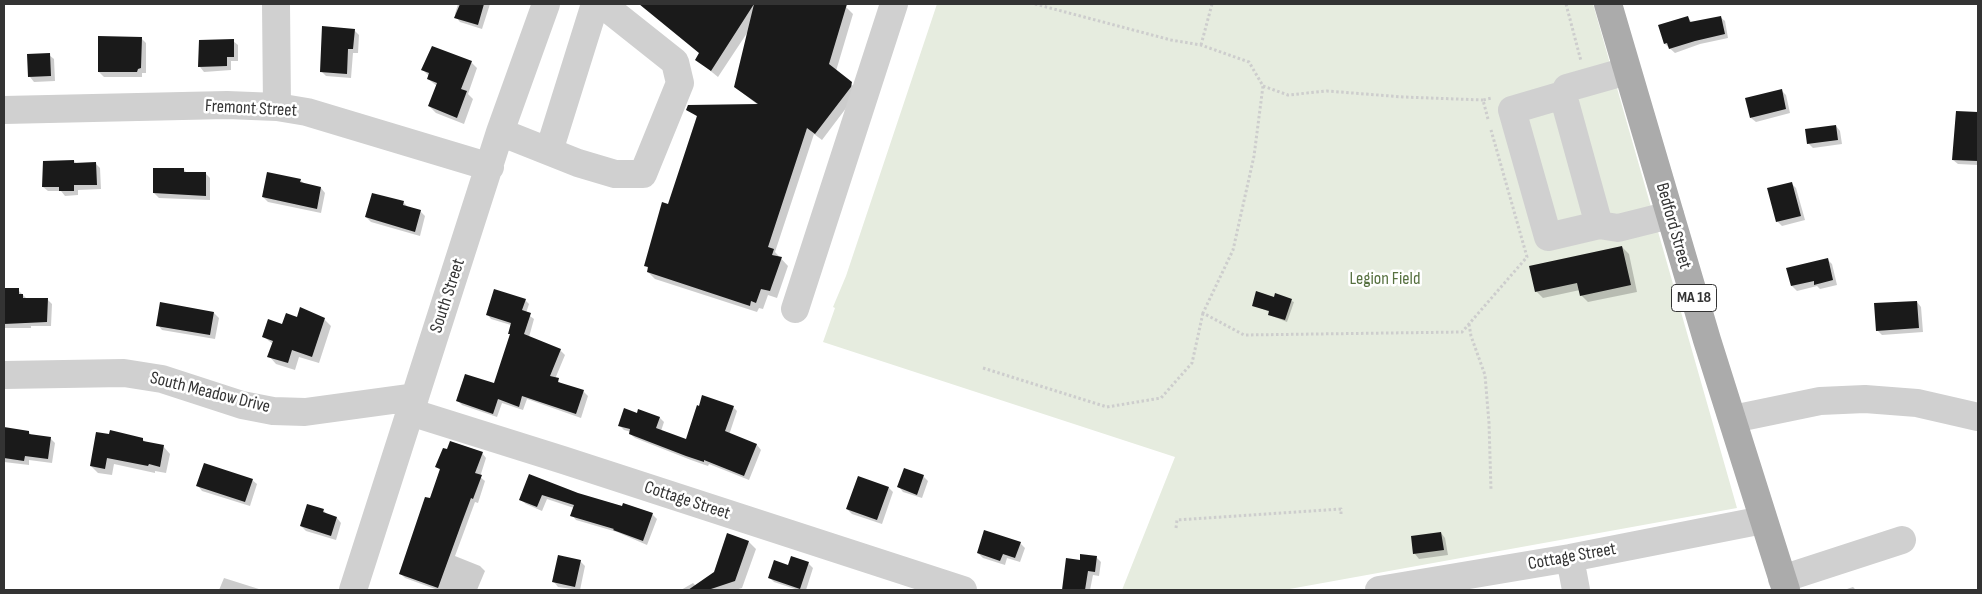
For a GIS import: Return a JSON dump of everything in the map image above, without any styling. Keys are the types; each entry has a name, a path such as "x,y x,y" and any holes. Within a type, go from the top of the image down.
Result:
{"main road":[{"name":"Bedford Street","path":"1608,4 1707,340 1784,585"}],"street":[{"path":"276,4 277,107"},
{"name":"South Street","path":"353,590 500,132 546,4"},
{"path":"549,151 595,4"},
{"path":"500,132 615,174 642,174 680,82 675,62 602,4"},
{"path":"795,308 894,4"},
{"path":"1627,71 1567,88 1563,95 1512,110 1548,237 1599,224 1618,228 1670,215"},
{"path":"1563,95 1599,224"},
{"name":"Fremont Street","path":"4,110 227,105 277,107 306,112 490,167"},
{"name":"South Meadow Drive","path":"4,375 124,373 162,379 242,405 273,411 305,412 413,405"},
{"path":"1733,418 1820,401 1865,399 1917,403 1978,417"},
{"name":"Cottage Street","path":"413,405 555,458 963,590"},
{"name":"Cottage Street","path":"1379,590 1446,584 1763,520"},
{"path":"1784,585 1902,540"},
{"path":"1570,558 1572,590"}],"path":[{"path":"983,368 1108,407 1160,398 1192,363 1203,313 1233,250 1254,156 1263,86 1249,62 1201,45 1171,40 1035,4"},
{"path":"1201,45 1212,4"},
{"path":"1566,4 1582,65"},
{"path":"1263,86 1288,95 1327,91 1403,97 1483,100"},
{"path":"1203,313 1244,335 1462,332 1527,257"},
{"path":"1469,323 1471,336 1485,375 1491,490"},
{"path":"1176,528 1177,520 1341,509 1341,516"}],"green space":[{"name":"Legion Field","path":"937,4 1593,4 1737,508 1284,590 1122,590 1175,457 823,342 835,308 833,307 846,276"}],"building":[{"path":"460,4 484,4 478,25 454,18"},
{"path":"639,4 754,4 711,71 695,60 699,53"},
{"path":"754,4 847,4 829,64 852,82 851,87 815,134 807,128 768,247 774,249 772,255 782,257 770,291 761,289 756,303 751,301 750,306 647,272 648,267 644,266 662,202 668,204 697,116 686,110 688,105 758,104 734,87"},
{"path":"1688,16 1690,22 1721,16 1725,34 1669,49 1667,43 1664,44 1658,25"},
{"path":"322,26 355,29 353,49 348,49 347,74 320,72"},
{"path":"98,36 142,37 141,68 137,72 98,72"},
{"path":"234,39 234,57 227,57 227,66 198,67 199,40"},
{"path":"432,46 472,61 461,89 467,91 457,118 428,106 437,83 427,79 429,73 421,70"},
{"path":"50,53 51,76 28,77 27,54"},
{"path":"1782,89 1786,109 1750,118 1745,98"},
{"path":"1956,111 1978,112 1978,161 1952,160"},
{"path":"1836,125 1838,140 1807,144 1805,129"},
{"path":"74,160 74,163 96,162 97,185 74,185 74,191 59,191 59,187 42,187 43,161"},
{"path":"153,168 184,168 184,172 206,172 206,196 153,193"},
{"path":"267,172 301,179 300,182 321,187 317,209 262,197"},
{"path":"1792,182 1801,216 1776,222 1767,188"},
{"path":"372,193 404,201 403,205 421,210 415,232 365,217"},
{"path":"1622,246 1631,285 1580,296 1577,283 1535,292 1529,266"},
{"path":"1828,258 1833,280 1814,285 1814,281 1791,286 1786,268"},
{"path":"4,288 19,288 19,294 23,294 23,298 48,298 47,322 4,324"},
{"path":"494,289 526,299 522,310 531,313 524,334 561,349 550,376 559,378 558,382 584,390 576,414 522,396 519,407 498,399 493,414 456,401 465,374 494,383 510,334 508,334 511,323 486,315"},
{"path":"1256,291 1274,297 1275,293 1292,299 1285,320 1268,315 1269,311 1252,306"},
{"path":"1917,301 1919,328 1876,331 1874,303"},
{"path":"160,302 214,312 210,335 156,326"},
{"path":"300,307 325,318 312,357 292,350 288,363 267,357 273,341 262,337 268,319 282,324 286,313 297,317"},
{"path":"702,395 734,406 725,431 757,444 744,476 629,434 630,429 618,426 624,408 637,413 638,409 660,417 656,428 686,439"},
{"path":"4,427 29,431 29,434 51,437 48,459 25,456 24,461 4,458"},
{"path":"110,430 143,438 143,441 164,445 160,467 107,458 105,469 90,466 96,432 109,434"},
{"path":"450,441 483,452 475,473 482,475 473,499 471,498 438,588 399,574 425,497 430,498 440,469 435,467 443,448 447,449"},
{"path":"204,463 253,479 245,502 196,486"},
{"path":"904,468 924,475 917,495 897,487"},
{"path":"529,474 578,493 622,506 623,503 653,513 643,541 614,529 570,516 574,505 542,495 537,507 519,500"},
{"path":"858,476 889,487 877,520 846,509"},
{"path":"307,504 324,509 323,512 337,517 331,536 300,526"},
{"path":"984,530 1021,542 1015,558 1003,554 1000,561 977,553"},
{"path":"1441,532 1444,550 1413,554 1411,536"},
{"path":"727,533 749,541 735,581 708,590 688,590 714,572"},
{"path":"1080,554 1097,556 1095,572 1088,571 1085,590 1062,590 1066,558 1080,560"},
{"path":"558,555 581,560 575,587 552,582"},
{"path":"791,556 809,562 800,589 768,578 774,560 788,565"}]}
